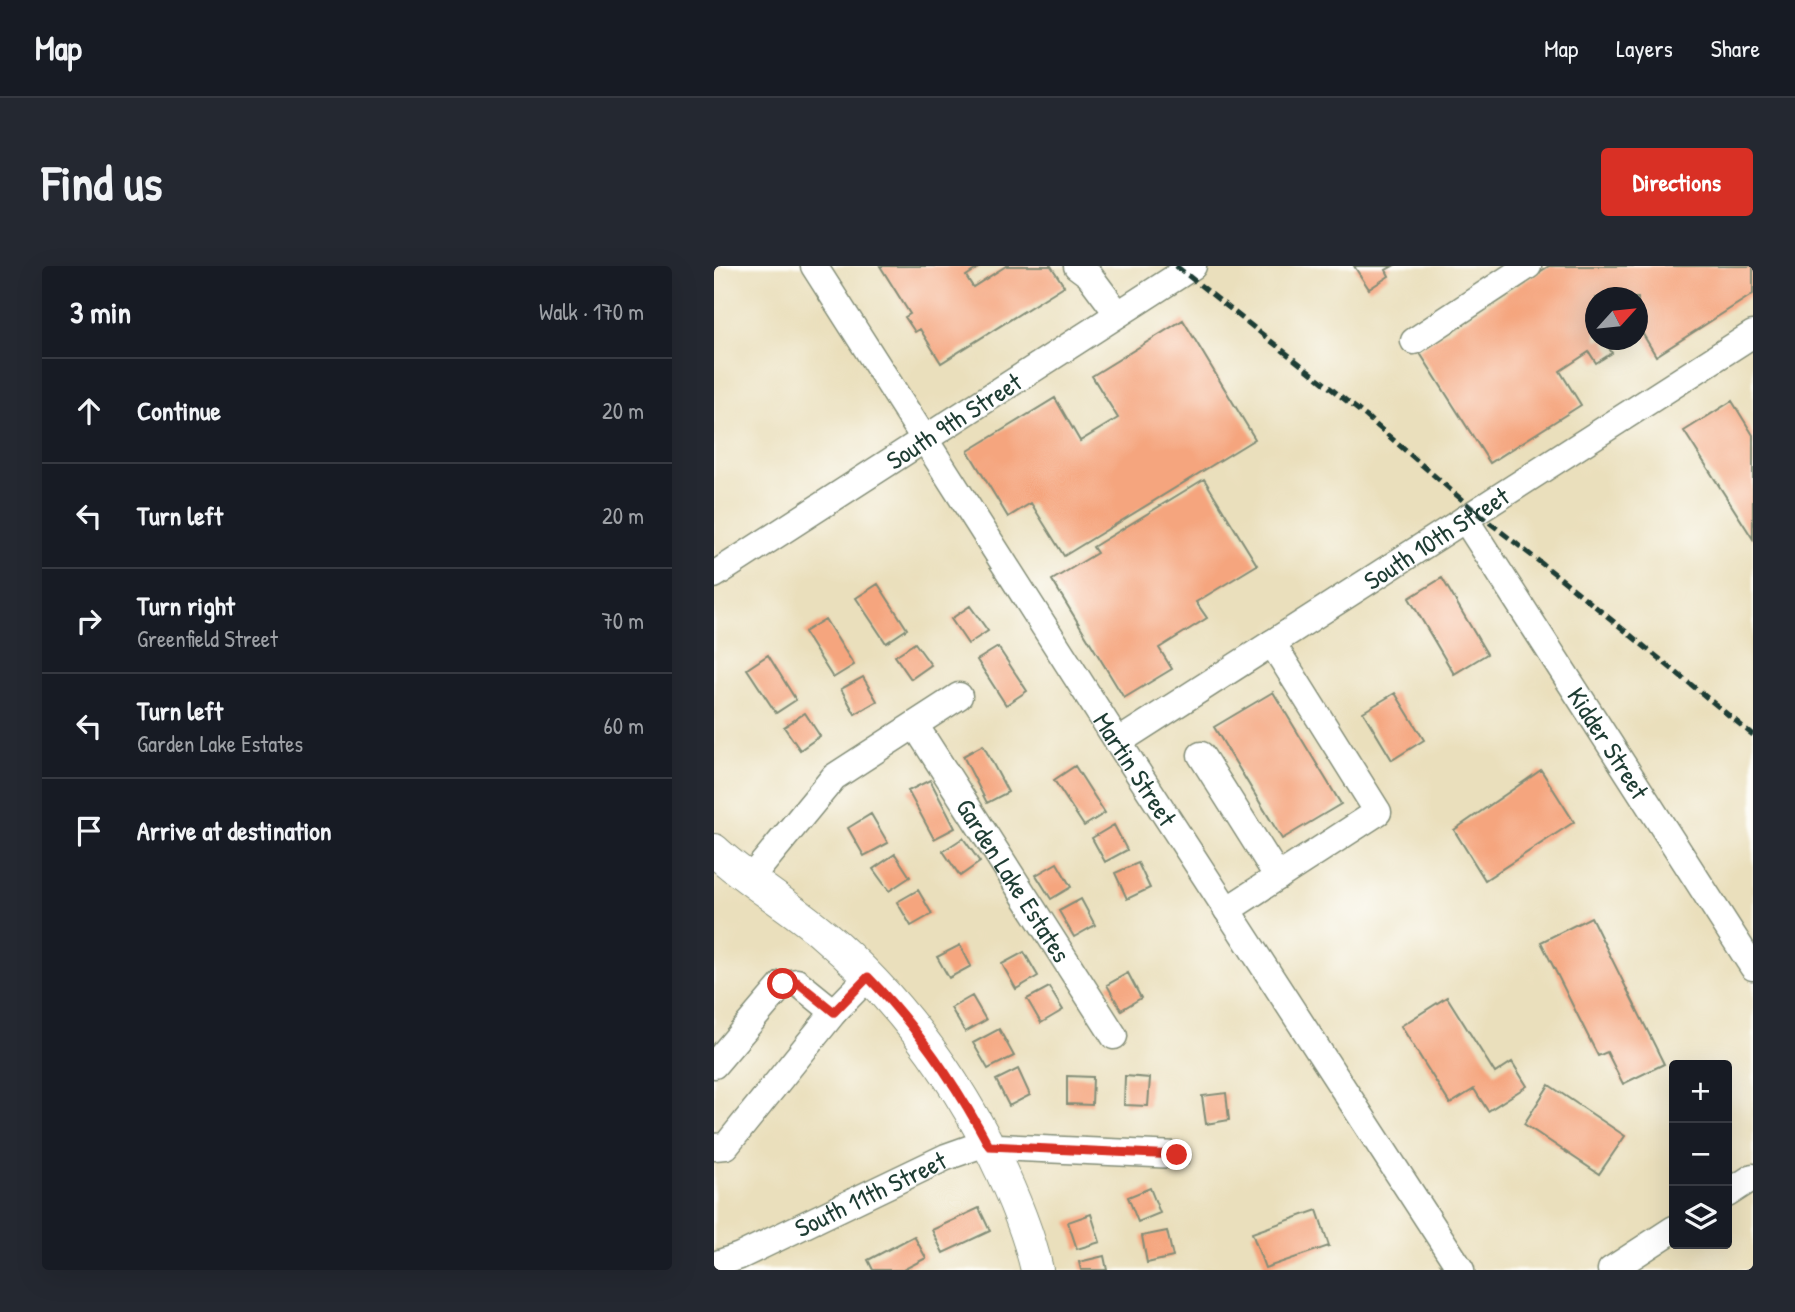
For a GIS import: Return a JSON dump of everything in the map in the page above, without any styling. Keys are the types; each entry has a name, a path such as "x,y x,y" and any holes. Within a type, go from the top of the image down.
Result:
{"main road":[{"path":"714,850 822,933 868,977 912,1026 941,1064 989,1146 1014,1197 1037,1270"}],"street":[{"name":"Martin Street","path":"814,266 1118,742 1461,1270"},
{"path":"1077,266 1089,275 1118,314"},
{"name":"South 9th Street","path":"714,575 1193,266"},
{"path":"1414,341 1528,266"},
{"name":"South 10th Street","path":"1118,742 1753,334"},
{"name":"Kidder Street","path":"1465,519 1753,967"},
{"path":"1227,910 1378,812 1272,643"},
{"path":"750,879 834,776 959,696"},
{"name":"Garden Lake Estates","path":"915,725 1114,1036"},
{"path":"1201,755 1278,877"},
{"path":"714,1147 726,1146 834,1012 868,977"},
{"path":"714,1065 783,984 797,982 834,1012"},
{"name":"South 11th Street","path":"714,1265 740,1256 946,1157 977,1146 989,1146"},
{"path":"989,1146 1177,1155"},
{"path":"1732,1191 1753,1177"},
{"path":"1611,1270 1669,1232"}],"building":[{"path":"880,266 981,266 966,276 973,287 1006,266 1051,266 1064,286 941,363 920,329 915,332 905,317 910,314"},
{"path":"1354,266 1393,266 1386,270 1389,276 1369,289"},
{"path":"1549,266 1753,266 1753,294 1656,356 1648,343 1648,287 1585,287 1585,350 1610,350 1612,353 1596,363 1589,352 1560,371 1581,405 1490,463 1418,350"},
{"path":"1183,320 1255,439 1064,556 1031,503 1008,517 968,451 1055,398 1080,441 1118,418 1092,376"},
{"path":"1732,401 1753,435 1753,539 1684,431"},
{"path":"1204,479 1257,565 1196,602 1207,618 1159,648 1172,669 1124,698 1052,580 1097,553 1093,547"},
{"path":"1442,578 1487,654 1454,674 1409,598"},
{"path":"878,584 907,629 886,643 856,598"},
{"path":"970,606 988,631 968,644 951,619"},
{"path":"825,619 854,665 833,678 804,632"},
{"path":"915,643 931,665 911,679 895,656"},
{"path":"998,647 1027,691 1006,705 977,660"},
{"path":"768,655 796,700 776,713 747,669"},
{"path":"863,677 877,701 855,714 841,689"},
{"path":"1273,692 1341,804 1282,839 1214,727"},
{"path":"1395,693 1424,740 1392,760 1363,712"},
{"path":"805,713 820,736 800,750 784,727"},
{"path":"983,745 1008,792 987,803 963,756"},
{"path":"1075,766 1105,813 1084,826 1054,780"},
{"path":"1541,770 1574,822 1485,880 1454,830"},
{"path":"930,780 955,828 934,839 908,791"},
{"path":"871,814 888,843 864,856 848,828"},
{"path":"1114,825 1127,850 1105,862 1092,838"},
{"path":"963,838 980,862 960,876 943,851"},
{"path":"895,854 910,877 889,891 873,869"},
{"path":"1057,863 1071,887 1051,899 1036,875"},
{"path":"1138,863 1150,888 1127,899 1115,873"},
{"path":"918,890 932,914 911,926 897,902"},
{"path":"1081,899 1095,925 1074,937 1059,911"},
{"path":"1591,917 1664,1064 1623,1084 1607,1052 1598,1056 1541,942"},
{"path":"960,945 971,966 949,978 937,957"},
{"path":"1024,952 1038,976 1016,989 1002,964"},
{"path":"1128,973 1141,998 1121,1010 1107,985"},
{"path":"1049,987 1063,1010 1041,1023 1027,999"},
{"path":"972,996 986,1020 965,1032 951,1008"},
{"path":"1447,997 1495,1073 1512,1062 1527,1086 1488,1111 1474,1089 1450,1104 1401,1026"},
{"path":"999,1029 1014,1056 988,1069 973,1043"},
{"path":"1018,1069 1030,1095 1009,1106 996,1080"},
{"path":"1067,1076 1093,1077 1092,1105 1067,1104"},
{"path":"1125,1076 1150,1078 1148,1106 1124,1105"},
{"path":"1549,1085 1625,1136 1599,1174 1524,1124"},
{"path":"1226,1093 1229,1120 1206,1124 1202,1096"},
{"path":"1150,1188 1160,1213 1138,1222 1128,1197"},
{"path":"979,1208 990,1231 943,1253 932,1230"},
{"path":"1317,1210 1329,1246 1265,1268 1252,1233"},
{"path":"1091,1214 1100,1242 1077,1249 1068,1222"},
{"path":"1167,1231 1173,1257 1147,1263 1142,1236"},
{"path":"914,1236 926,1258 903,1270 873,1270 868,1260"},
{"path":"1104,1256 1107,1270 1081,1270 1079,1262"}],"railway":[{"path":"1176,266 1367,417 1476,512 1753,735"}],"route":[{"path":"783,984 797,982 834,1012 868,977 912,1026 941,1064 989,1146 1177,1155"}]}
